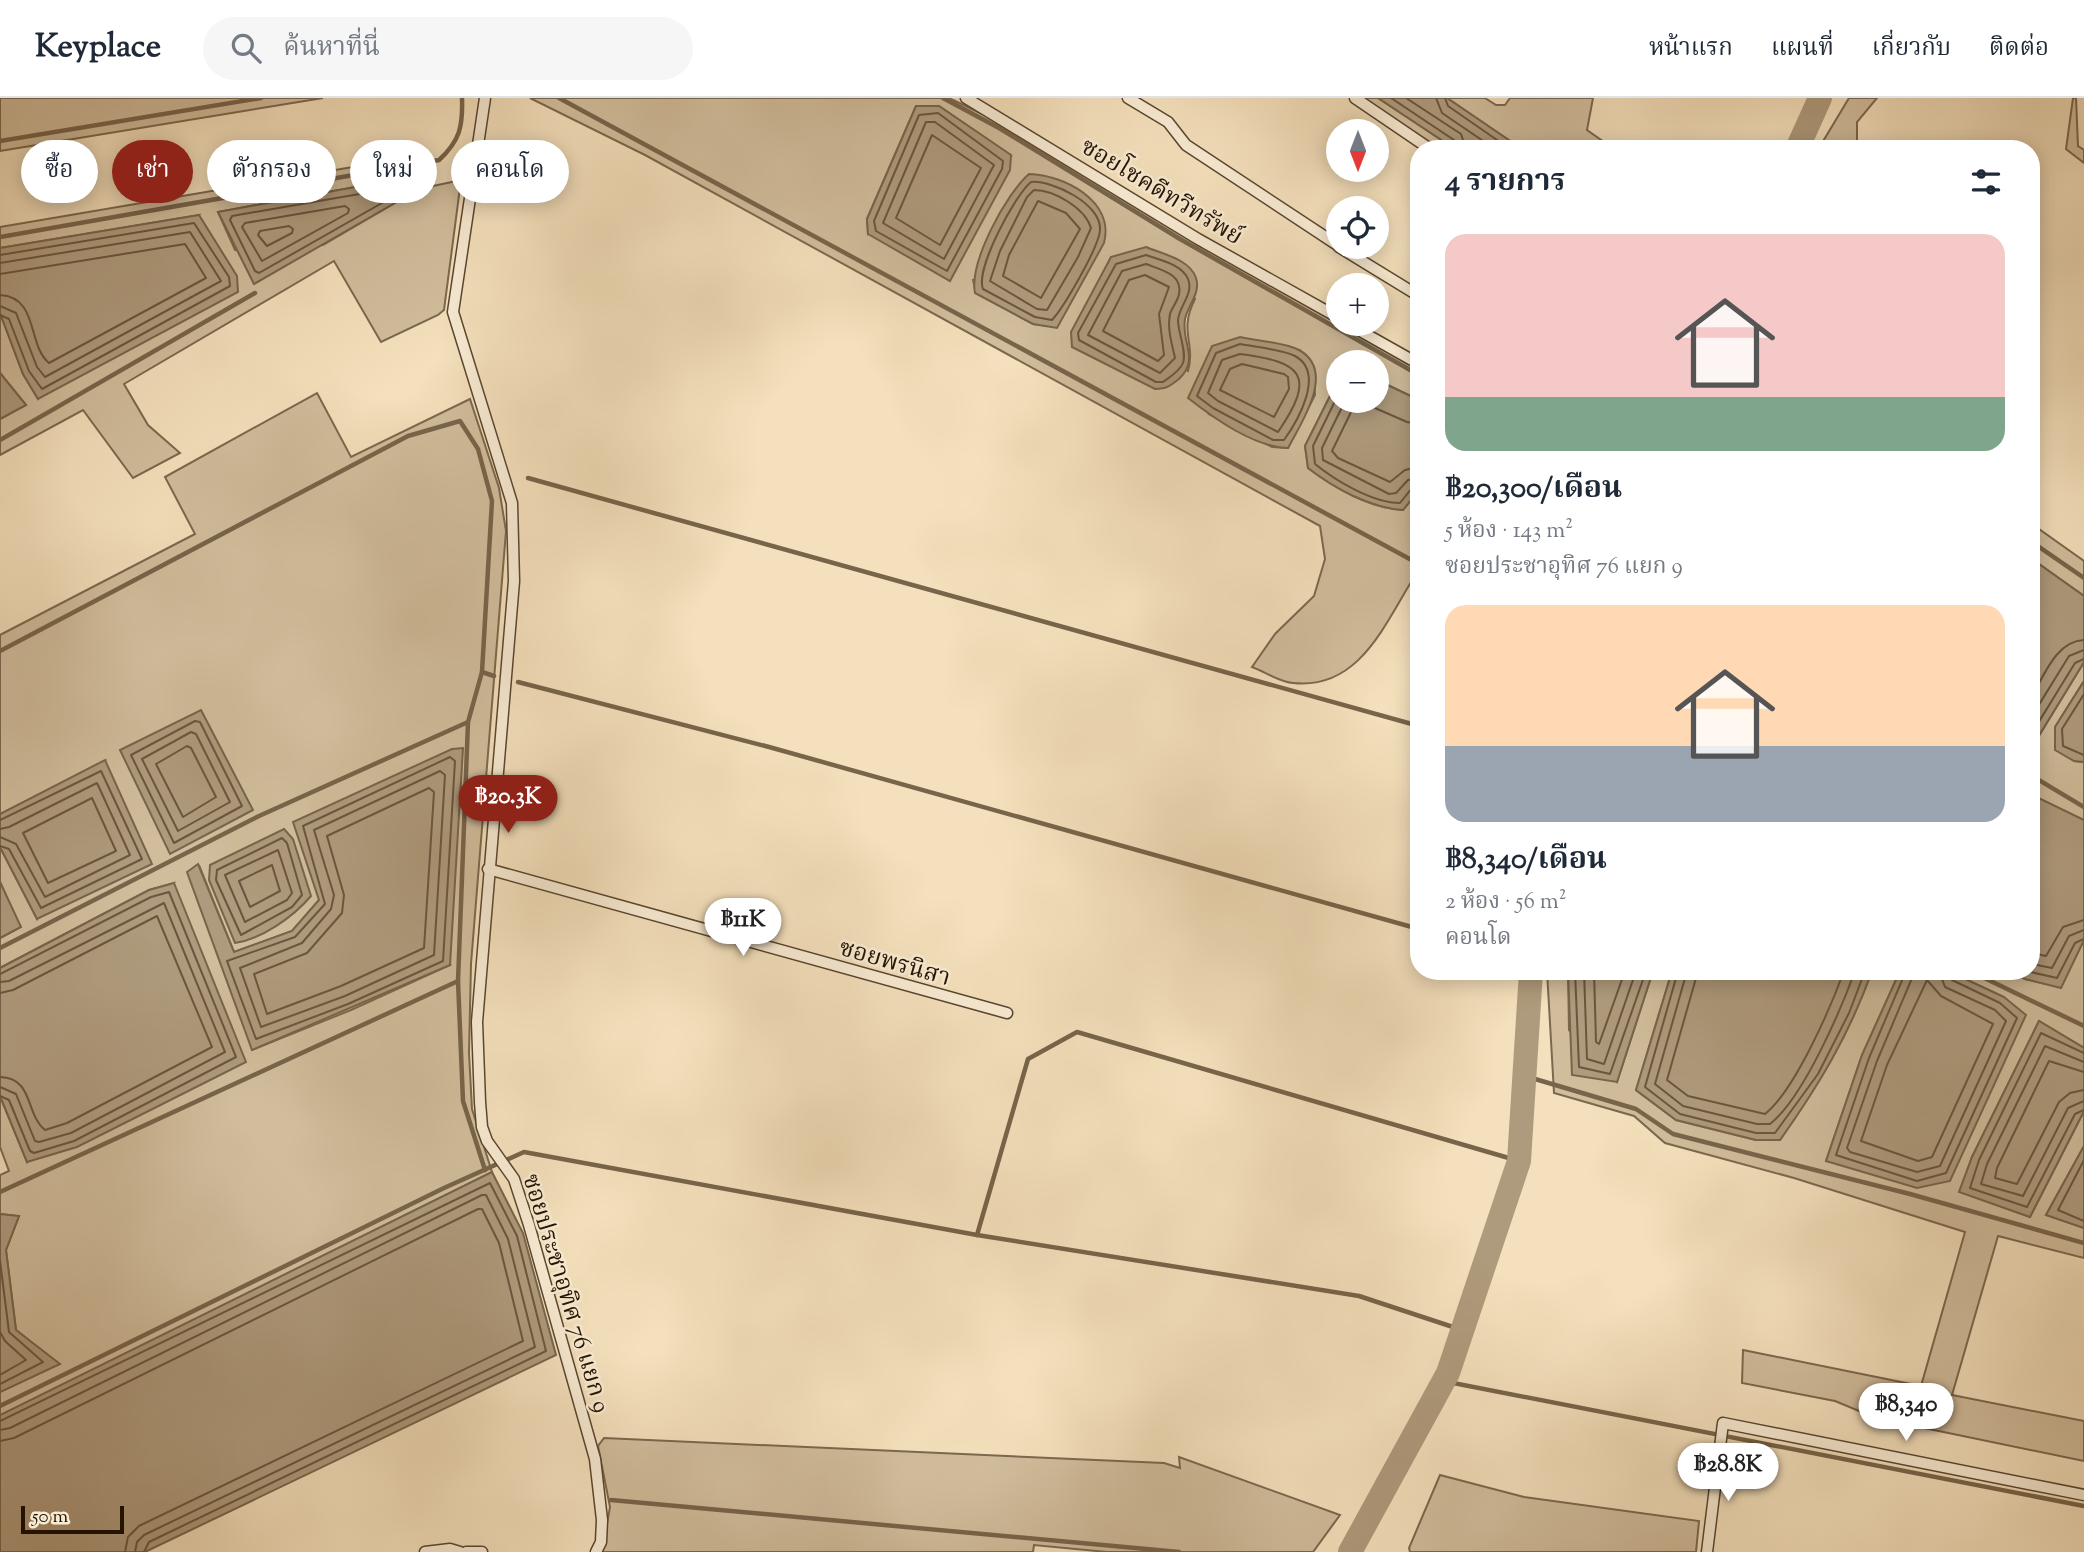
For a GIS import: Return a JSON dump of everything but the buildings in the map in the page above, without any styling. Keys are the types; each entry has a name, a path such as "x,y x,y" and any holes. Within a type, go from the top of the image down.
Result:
{"street":[{"name":"ซอยประชาอุทิศ 76 แยก 9","path":"485,98 453,312 512,503 515,535 505,720 488,869 477,1022 482,1127 487,1141 514,1180 595,1459 602,1520 601,1542 596,1552"},
{"name":"ซอยโชคดีทวีทรัพย์","path":"966,98 1198,239 1326,311"},
{"path":"1128,98 1168,122 1186,145 1326,237"},
{"path":"1354,98 1417,140"},
{"path":"1360,259 1410,290"},
{"path":"1370,336 1410,359"},
{"name":"ซอยพรนิสา","path":"488,869 1007,1013"},
{"path":"1707,1552 1723,1423 2084,1495"},
{"path":"425,1552 450,1549 460,1552"},
{"path":"466,1552 482,1552"}],"shaded area":[{"path":"0,98 323,98 67,140 21,140 21,148 0,151"},
{"path":"530,98 949,98 995,120 1326,314 1326,336 1363,336 1387,350 1326,350 1326,404 1305,446 1308,468 1341,490 1365,501 1403,510 1410,501 1410,584 1367,651 1336,676 1316,682 1293,683 1252,667 1275,634 1314,596 1325,559 1320,526 645,155","holes":["916,106 939,106 1011,156 868,234 867,219","1103,243 1057,327 1033,324 976,293 973,280","1111,257 1195,299 1187,329 1190,353 1188,371 1095,290","1300,350 1314,368 1315,395 1288,448 1272,447 1209,414"]},
{"path":"1358,98 1378,98 1441,140 1420,140"},
{"path":"1447,98 1485,98 1496,105 1505,105 1510,98 1593,98 1587,130 1601,140 1509,140"},
{"path":"1849,98 1877,98 1857,122 1857,140 1824,140"},
{"path":"2073,98 2076,98 2078,146 2084,150 2084,163 2066,149"},
{"path":"350,167 350,188 336,190 336,170"},
{"path":"451,182 451,203 458,203 444,310 381,342 334,261 124,384 148,425 180,453 133,478 83,410 0,455 0,419 26,405 0,373 0,313 23,374 38,399 199,215 0,248 0,227 141,203 193,203 193,194 207,192 207,203 267,203 218,212 235,250 323,245 395,203 437,203 437,185"},
{"path":"1389,351 1410,364 1410,396 1389,386"},
{"path":"317,393 351,457 470,399 499,488 506,531 471,964 469,1053 472,1109 492,1172 0,1416 0,1392 59,1364 16,1330 6,1250 19,1216 0,1214 0,1175 9,1171 0,1147 0,1096 27,1162 174,883 149,890 0,968 0,938 20,927 0,882 0,847 37,919 105,761 0,814 0,635 195,534 165,477","holes":["199,865 234,952 292,931 319,900 450,965 351,1010 252,1050"]},
{"path":"2040,530 2084,561 2084,596 2040,565"},
{"path":"2084,662 2084,681 2055,727 2074,761 2084,762 2084,820 2040,799 2040,734"},
{"path":"2084,940 2084,1048 2039,1021 1972,1157 1960,1192 2030,1217 2084,1111 2084,1146 2046,1215 2084,1228 2084,1258 1998,1236 1952,1395 2084,1421 2084,1461 1876,1418 1835,1401 1742,1383 1743,1350 1921,1386 1965,1232 1794,1178 1665,1143 1634,1116 1554,1093 1548,980 1568,980 1569,1030 1617,1082 1650,980 1669,980 1636,1090 1676,1120 1756,1140 1780,1140 1832,1059 1868,980 1896,980 1862,1055 1826,1161 2004,997 1967,980 2029,980 2060,987"},
{"path":"604,1438 1164,1463 1180,1468 1179,1457 1340,1515 1313,1552 1107,1552 1034,1545 1033,1552 602,1552 610,1507 598,1446"},
{"path":"1440,1475 1524,1497 1699,1521 1696,1552 1410,1552 1409,1548"}],"water":[{"path":"1378,98 1447,98 1509,140 1441,140"},
{"path":"916,106 939,106 1011,155 1010,170 950,281 868,234 867,219"},
{"path":"1029,174 1057,179 1084,193 1102,215 1105,228 1104,243 1057,328 1033,324 975,293 978,264 991,229 1010,197"},
{"path":"350,188 350,203 395,203 254,284 218,212 267,203 336,203 336,190"},
{"path":"199,215 237,276 238,292 38,399 23,374 0,313 0,248"},
{"path":"1146,247 1188,266 1197,283 1184,328 1188,365 1179,379 1168,387 1159,389 1072,347 1071,332 1111,257"},
{"path":"1240,337 1293,347 1310,359 1316,384 1313,398 1288,448 1262,443 1249,437 1223,423 1188,398 1212,346"},
{"path":"0,373 26,405 0,419"},
{"path":"1389,386 1410,396 1410,501 1403,510 1353,496 1308,468 1305,446 1326,404 1326,413 1389,413"},
{"path":"2040,565 2084,596 2084,662 2040,734"},
{"path":"2084,681 2084,762 2074,761 2055,750 2055,727"},
{"path":"201,710 253,810 170,854 120,750"},
{"path":"463,748 450,965 252,1050 187,872 198,864 234,952 292,931 319,900 293,822 452,749"},
{"path":"105,760 152,864 37,919 0,847 0,814"},
{"path":"2040,799 2084,820 2084,940 2061,988 2029,980 2040,980"},
{"path":"284,829 293,839 311,896 276,926 256,937 235,943 209,880 210,865"},
{"path":"0,882 21,927 0,938"},
{"path":"174,883 246,1062 77,1147 27,1162 0,1096 0,968 149,890"},
{"path":"1568,980 1650,980 1617,1082 1572,1075"},
{"path":"1669,980 1868,980 1832,1059 1780,1140 1756,1140 1676,1120 1636,1090"},
{"path":"1896,980 1967,980 2004,997 2026,1015 1950,1181 1917,1188 1826,1161 1862,1055"},
{"path":"2039,1021 2084,1048 2084,1111 2030,1217 1959,1192 1972,1157"},
{"path":"2084,1146 2084,1228 2046,1215"},
{"path":"492,1172 523,1233 556,1355 145,1552 0,1552 0,1415"},
{"path":"0,1214 19,1216 6,1250 16,1330 60,1364 0,1392"}],"waterway":[{"path":"0,141 261,98"},
{"path":"0,237 439,160 452,146 459,132 462,98"},
{"path":"559,98 1410,559"},
{"path":"943,98 999,128 1180,239 1410,370"},
{"path":"1801,140 1820,98"},
{"path":"0,440 255,293"},
{"path":"0,651 408,436 460,421 478,449 492,501 482,672"},
{"path":"528,478 1410,723"},
{"path":"2040,548 2084,578"},
{"path":"0,948 259,816 468,722 482,672 494,676"},
{"path":"518,682 769,747 1410,926"},
{"path":"468,722 458,981 463,1101 485,1170"},
{"path":"2040,781 2084,807"},
{"path":"1350,1552 1448,1373 1519,1161 1530,980"},
{"path":"1989,980 2084,1026"},
{"path":"0,1192 458,981"},
{"path":"977,1235 1028,1059 1077,1032 1519,1161"},
{"path":"1525,1076 1636,1109 1673,1134 1910,1194 2084,1243"},
{"path":"0,1406 444,1188 524,1152 977,1235 1359,1296 1462,1330"},
{"path":"1443,1381 2084,1506"},
{"path":"611,1500 1179,1552"}]}
